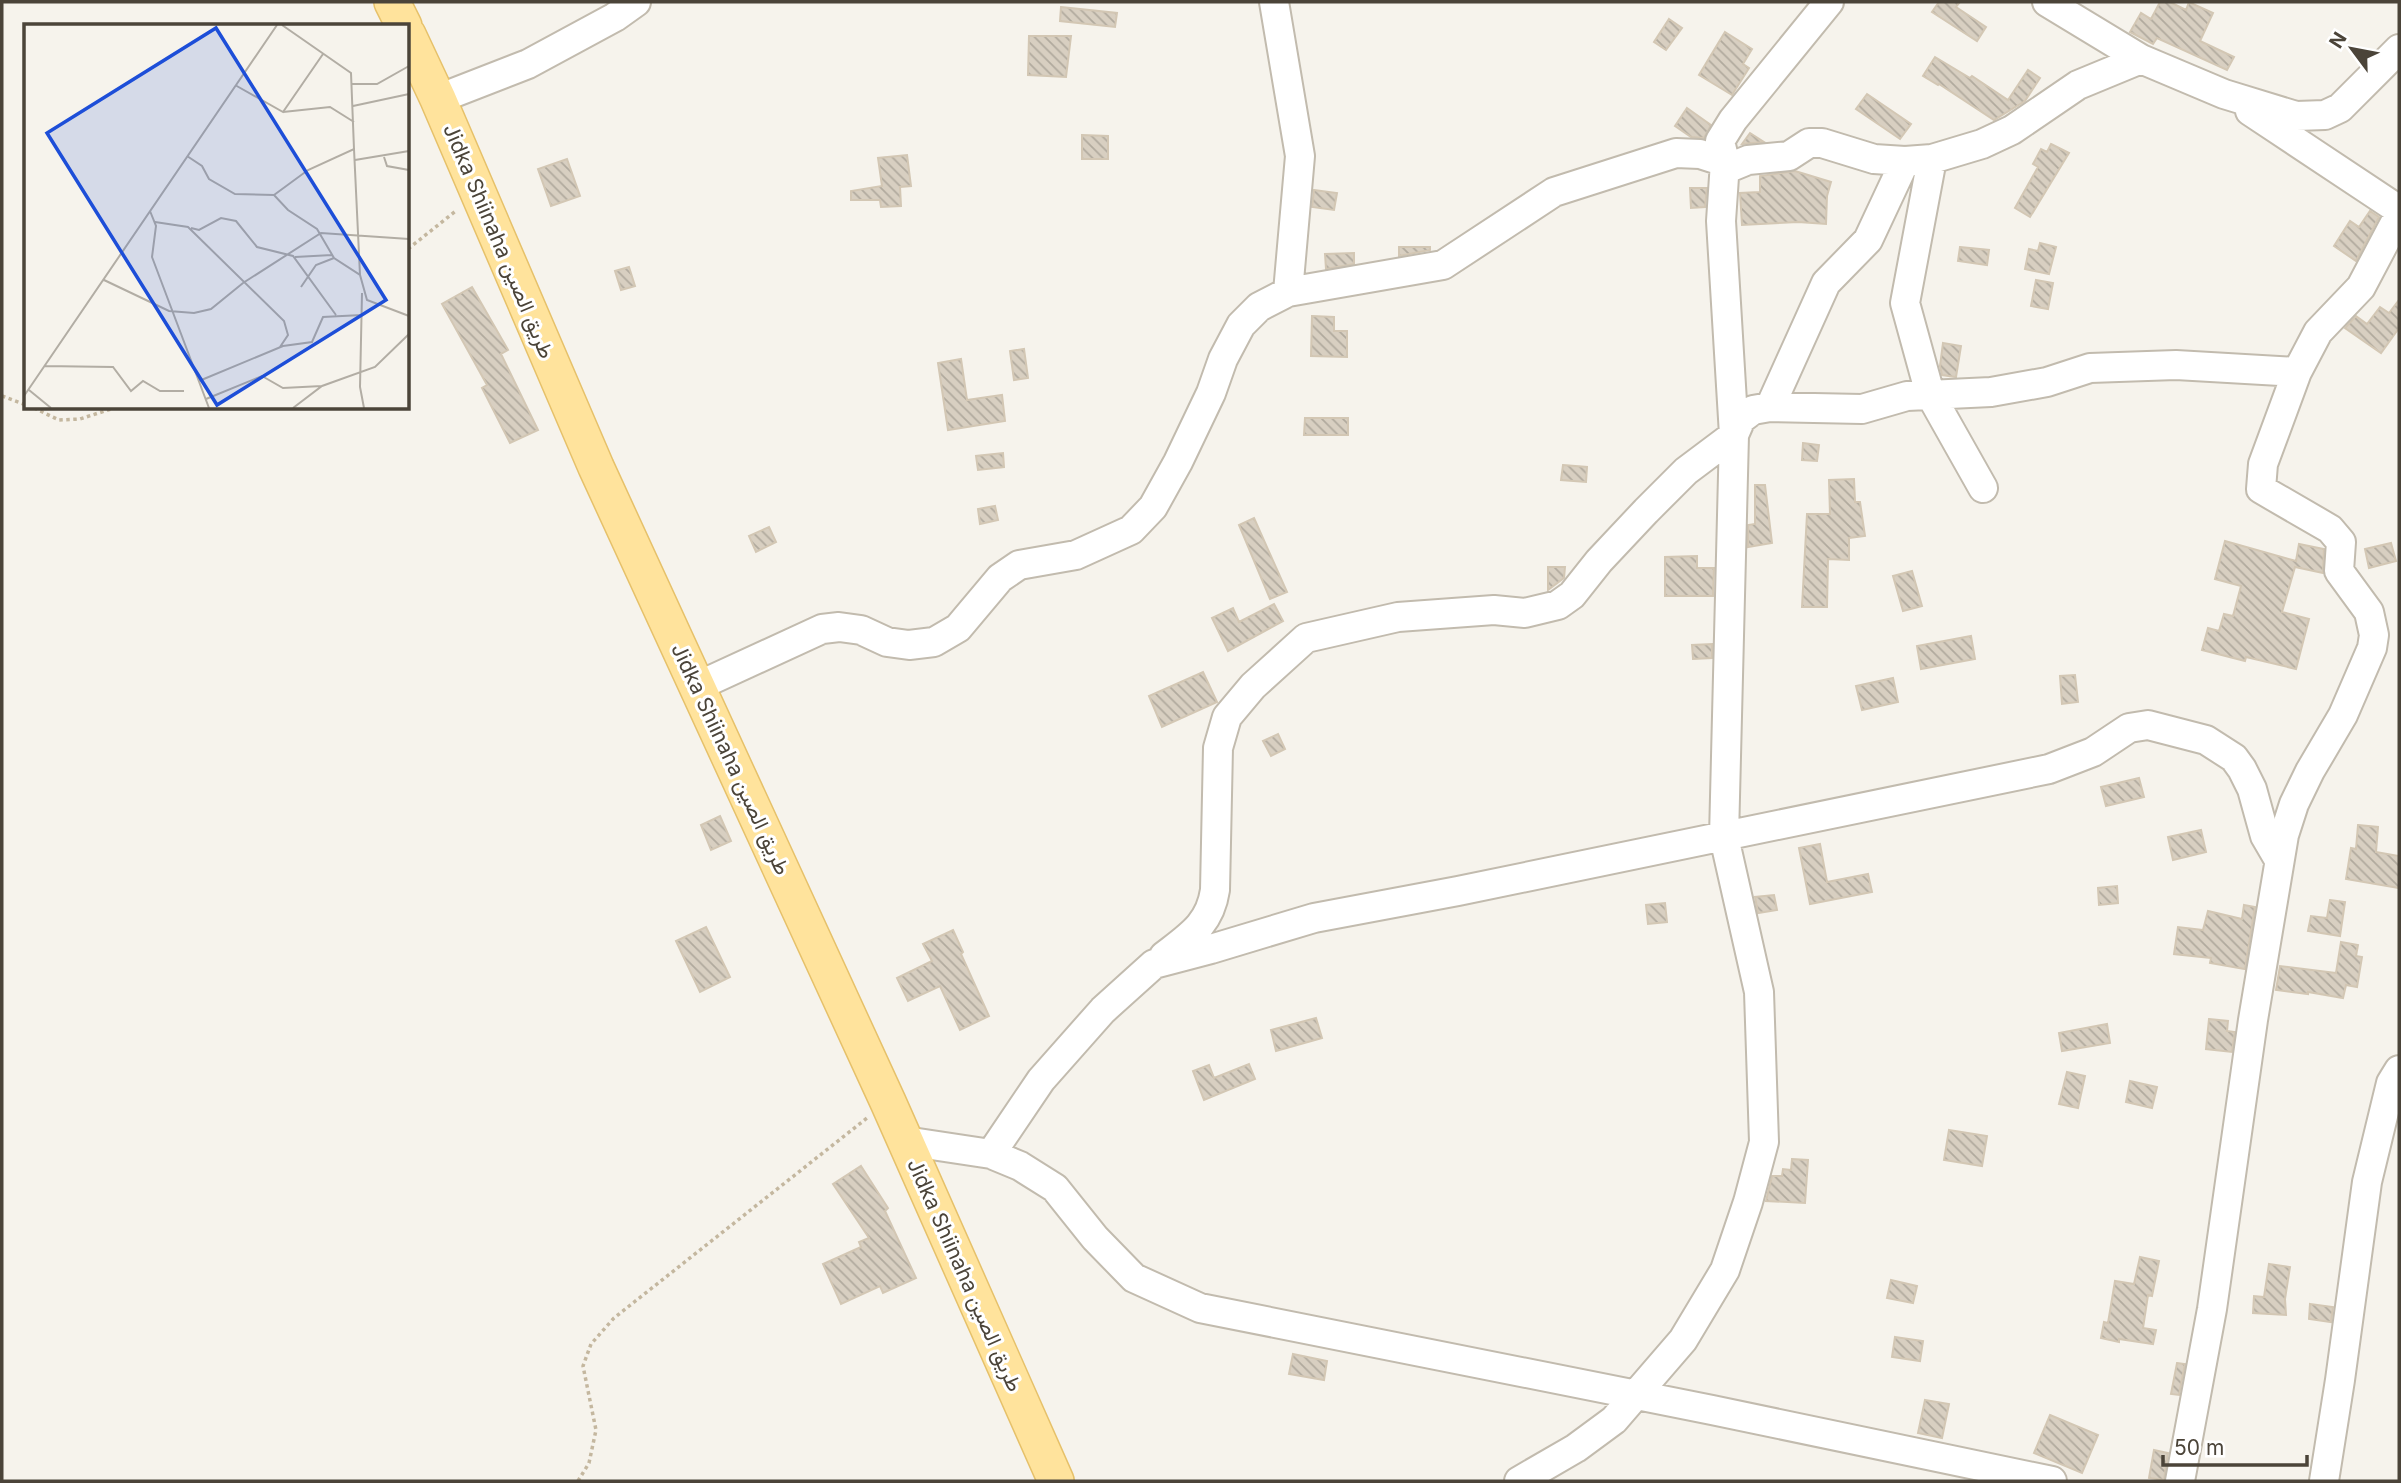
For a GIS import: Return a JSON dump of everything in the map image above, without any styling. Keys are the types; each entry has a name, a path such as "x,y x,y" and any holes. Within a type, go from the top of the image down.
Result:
{"main road":[{"path":"392,2 403,24"},
{"name":"Jidka Shiinaha طريق الصين","path":"410,39 596,467 888,1102 1056,1481"}],"street":[{"path":"438,99 528,64 615,17 636,2"},
{"path":"1274,2 1300,156 1288,292"},
{"path":"1519,1481 1576,1448 1614,1420 1683,1340 1725,1270 1764,1143 1759,992 1724,837 1734,435 1721,221 1725,162 1720,141 1733,120 1829,2"},
{"path":"2047,2 2141,60 2224,94 2297,117 2325,115 2340,108 2399,49"},
{"path":"698,686 822,629 839,627 861,631 887,642 909,646 934,642 958,628 1000,578 1019,565 1076,555 1131,530 1153,507 1172,473 1241,325 1259,307 1288,292 1443,265 1554,192 1676,153 1700,154 1725,162 1731,167 1748,160 1789,156 1809,143 1822,143 1874,159 1918,160 1982,144 2012,130 2078,85 2141,60"},
{"path":"2180,1481 2212,1309 2253,1020 2284,835 2294,804 2343,715 2375,635 2369,612 2339,570 2341,542 2330,528 2261,489 2263,464 2297,372 2318,332 2361,287 2399,212 2224,94"},
{"path":"1918,160 1905,303 1930,394 1983,488"},
{"path":"1770,407 1826,283 1868,240 1918,160"},
{"path":"991,1154 1041,1080 1103,1010 1205,921 1213,906 1216,890 1218,748 1227,717 1253,686 1306,638 1398,617 1494,610 1525,613 1558,605 1572,595 1599,561 1686,471 1734,435 1741,419 1753,410 1770,407 1862,409 1895,398 1990,392 2047,383 2090,368 2176,365 2297,372"},
{"path":"1154,964 1314,918 1458,891 2049,769 2093,752 2130,728 2148,725 2206,740 2234,758 2252,789 2262,826 2279,860"},
{"path":"2324,1481 2367,1181 2391,1083 2399,1070"},
{"path":"905,1141 991,1154 1020,1166 1055,1188 1095,1238 1134,1279 1200,1308 2052,1481"}],"path":[{"path":"410,247 478,194"},
{"path":"2,396 24,404"},
{"path":"38,410 59,420 80,419 108,410"},
{"path":"579,1481 589,1463 596,1430 583,1366 590,1344 614,1318 888,1102"}],"building":[{"path":"1939,2 1960,2 1956,7 1986,27 1977,41 1932,12"},
{"path":"2160,2 2170,2 2186,10 2189,2 2213,13 2200,41 2234,57 2227,70 2157,38 2153,44 2130,32 2141,13 2151,19"},
{"path":"1061,7 1117,13 1115,27 1060,21"},
{"path":"1669,19 1682,28 1666,50 1654,42"},
{"path":"1725,32 1752,49 1743,64 1749,68 1732,95 1699,75"},
{"path":"1029,36 1071,36 1066,77 1028,75"},
{"path":"1935,57 1970,78 1972,76 2008,100 2028,70 2040,78 2025,101 1994,120 1923,76"},
{"path":"1867,94 1911,124 1900,139 1856,109"},
{"path":"1687,108 1711,125 1704,138 1691,137 1675,126"},
{"path":"1750,133 1764,142 1742,144"},
{"path":"1082,135 1108,136 1108,159 1082,159"},
{"path":"2051,144 2069,153 2030,217 2015,208 2038,167 2033,164 2041,149 2047,152"},
{"path":"907,155 911,186 900,187 901,206 881,207 880,200 851,200 851,191 882,186 878,158"},
{"path":"567,159 580,196 551,206 538,169"},
{"path":"1795,171 1831,182 1827,196 1826,224 1798,222 1742,225 1740,193 1760,192 1760,176"},
{"path":"1690,188 1707,188 1705,207 1691,208"},
{"path":"1314,190 1337,193 1334,210 1312,207"},
{"path":"2370,211 2379,217 2356,261 2334,246 2350,221 2359,227"},
{"path":"2040,243 2056,247 2049,274 2025,269 2029,249 2038,251"},
{"path":"1399,247 1430,247 1430,250 1399,256"},
{"path":"1960,247 1989,250 1987,265 1958,261"},
{"path":"1354,253 1354,264 1326,269 1325,254"},
{"path":"629,267 635,286 621,290 615,271"},
{"path":"2036,280 2053,283 2048,309 2031,306"},
{"path":"472,287 508,350 501,354 538,430 510,443 482,388 487,385 442,304"},
{"path":"2399,300 2399,328 2381,353 2345,328 2356,316 2367,324 2380,307 2389,313"},
{"path":"1312,316 1334,317 1334,331 1347,331 1347,357 1311,356"},
{"path":"1943,343 1961,346 1956,377 1942,375 1940,366"},
{"path":"1024,349 1028,378 1014,380 1010,351"},
{"path":"961,359 967,400 1002,395 1005,421 948,430 938,363"},
{"path":"1305,418 1348,418 1348,435 1304,435"},
{"path":"1803,443 1819,445 1817,461 1802,460"},
{"path":"1003,453 1004,467 978,470 976,456"},
{"path":"1563,465 1587,467 1586,482 1561,480"},
{"path":"1854,479 1855,502 1860,502 1865,536 1849,538 1849,560 1828,559 1827,607 1802,607 1807,514 1830,514 1829,480"},
{"path":"1755,485 1765,485 1772,543 1748,547 1748,525 1755,524"},
{"path":"995,506 998,520 980,524 978,509"},
{"path":"1254,518 1287,592 1270,599 1239,525"},
{"path":"769,527 776,542 756,552 749,536"},
{"path":"2225,541 2296,561 2299,544 2324,549 2323,573 2295,567 2282,612 2309,619 2296,669 2246,657 2245,661 2202,650 2208,628 2219,631 2224,614 2233,616 2241,586 2215,579"},
{"path":"2391,543 2396,561 2369,568 2365,549"},
{"path":"1697,556 1697,568 1714,568 1713,596 1665,596 1665,557"},
{"path":"1548,567 1565,567 1564,578 1548,590"},
{"path":"1912,571 1922,606 1903,611 1893,576"},
{"path":"1274,604 1283,621 1228,651 1212,618 1233,608 1239,622"},
{"path":"1971,636 1975,659 1921,669 1917,646"},
{"path":"1712,644 1712,658 1693,659 1692,645"},
{"path":"1203,672 1217,702 1162,727 1149,696"},
{"path":"2075,675 2078,702 2062,704 2060,676"},
{"path":"1893,678 1898,702 1862,710 1856,686"},
{"path":"1278,734 1285,749 1271,756 1263,741"},
{"path":"2139,778 2144,797 2106,806 2101,787"},
{"path":"720,816 731,841 711,850 701,825"},
{"path":"2358,825 2378,827 2376,852 2399,856 2399,888 2346,879 2351,848 2356,849"},
{"path":"2201,830 2206,852 2173,860 2168,837"},
{"path":"1820,844 1827,882 1868,874 1872,892 1810,904 1799,848"},
{"path":"2117,886 2118,903 2099,905 2098,888"},
{"path":"1774,895 1777,910 1758,913 1755,897"},
{"path":"2330,900 2345,902 2340,936 2308,931 2311,916 2327,918"},
{"path":"1665,903 1667,922 1648,924 1646,905"},
{"path":"2244,905 2255,907 2245,969 2210,963 2211,958 2174,954 2178,927 2203,930 2208,911 2242,919"},
{"path":"706,927 730,977 700,992 676,941"},
{"path":"953,930 989,1016 960,1030 940,986 908,1001 897,978 932,961 923,944"},
{"path":"2341,942 2358,945 2356,956 2362,957 2357,987 2346,985 2343,998 2276,990 2280,966 2336,973"},
{"path":"1316,1018 1322,1038 1276,1051 1271,1030"},
{"path":"2209,1019 2228,1021 2227,1031 2235,1032 2232,1052 2206,1049"},
{"path":"2107,1024 2110,1043 2062,1051 2059,1033"},
{"path":"1249,1064 1255,1079 1204,1100 1193,1071 1209,1065 1214,1078"},
{"path":"2067,1072 2085,1076 2078,1108 2059,1104"},
{"path":"2130,1081 2157,1087 2152,1108 2126,1102"},
{"path":"1949,1130 1987,1136 1982,1166 1944,1160"},
{"path":"1792,1159 1808,1160 1805,1203 1766,1201 1772,1176 1782,1176 1783,1169 1791,1170"},
{"path":"861,1166 888,1208 885,1211 916,1278 883,1293 880,1286 841,1304 823,1264 861,1247 859,1242 869,1238 833,1184"},
{"path":"2140,1257 2159,1261 2152,1296 2148,1295 2143,1328 2156,1330 2153,1344 2101,1338 2104,1322 2108,1323 2115,1281 2134,1284"},
{"path":"2269,1264 2290,1267 2285,1299 2286,1315 2253,1313 2254,1296 2264,1297"},
{"path":"1891,1280 1917,1286 1913,1303 1887,1298"},
{"path":"2310,1304 2333,1307 2331,1322 2309,1319"},
{"path":"1895,1337 1923,1341 1920,1361 1892,1357"},
{"path":"1293,1354 1327,1361 1324,1380 1289,1374"},
{"path":"2177,1363 2185,1364 2179,1395 2171,1394"},
{"path":"1925,1400 1949,1404 1942,1438 1918,1433"},
{"path":"2050,1415 2098,1435 2082,1473 2034,1453"},
{"path":"2154,1450 2168,1453 2164,1480 2149,1478"}]}
